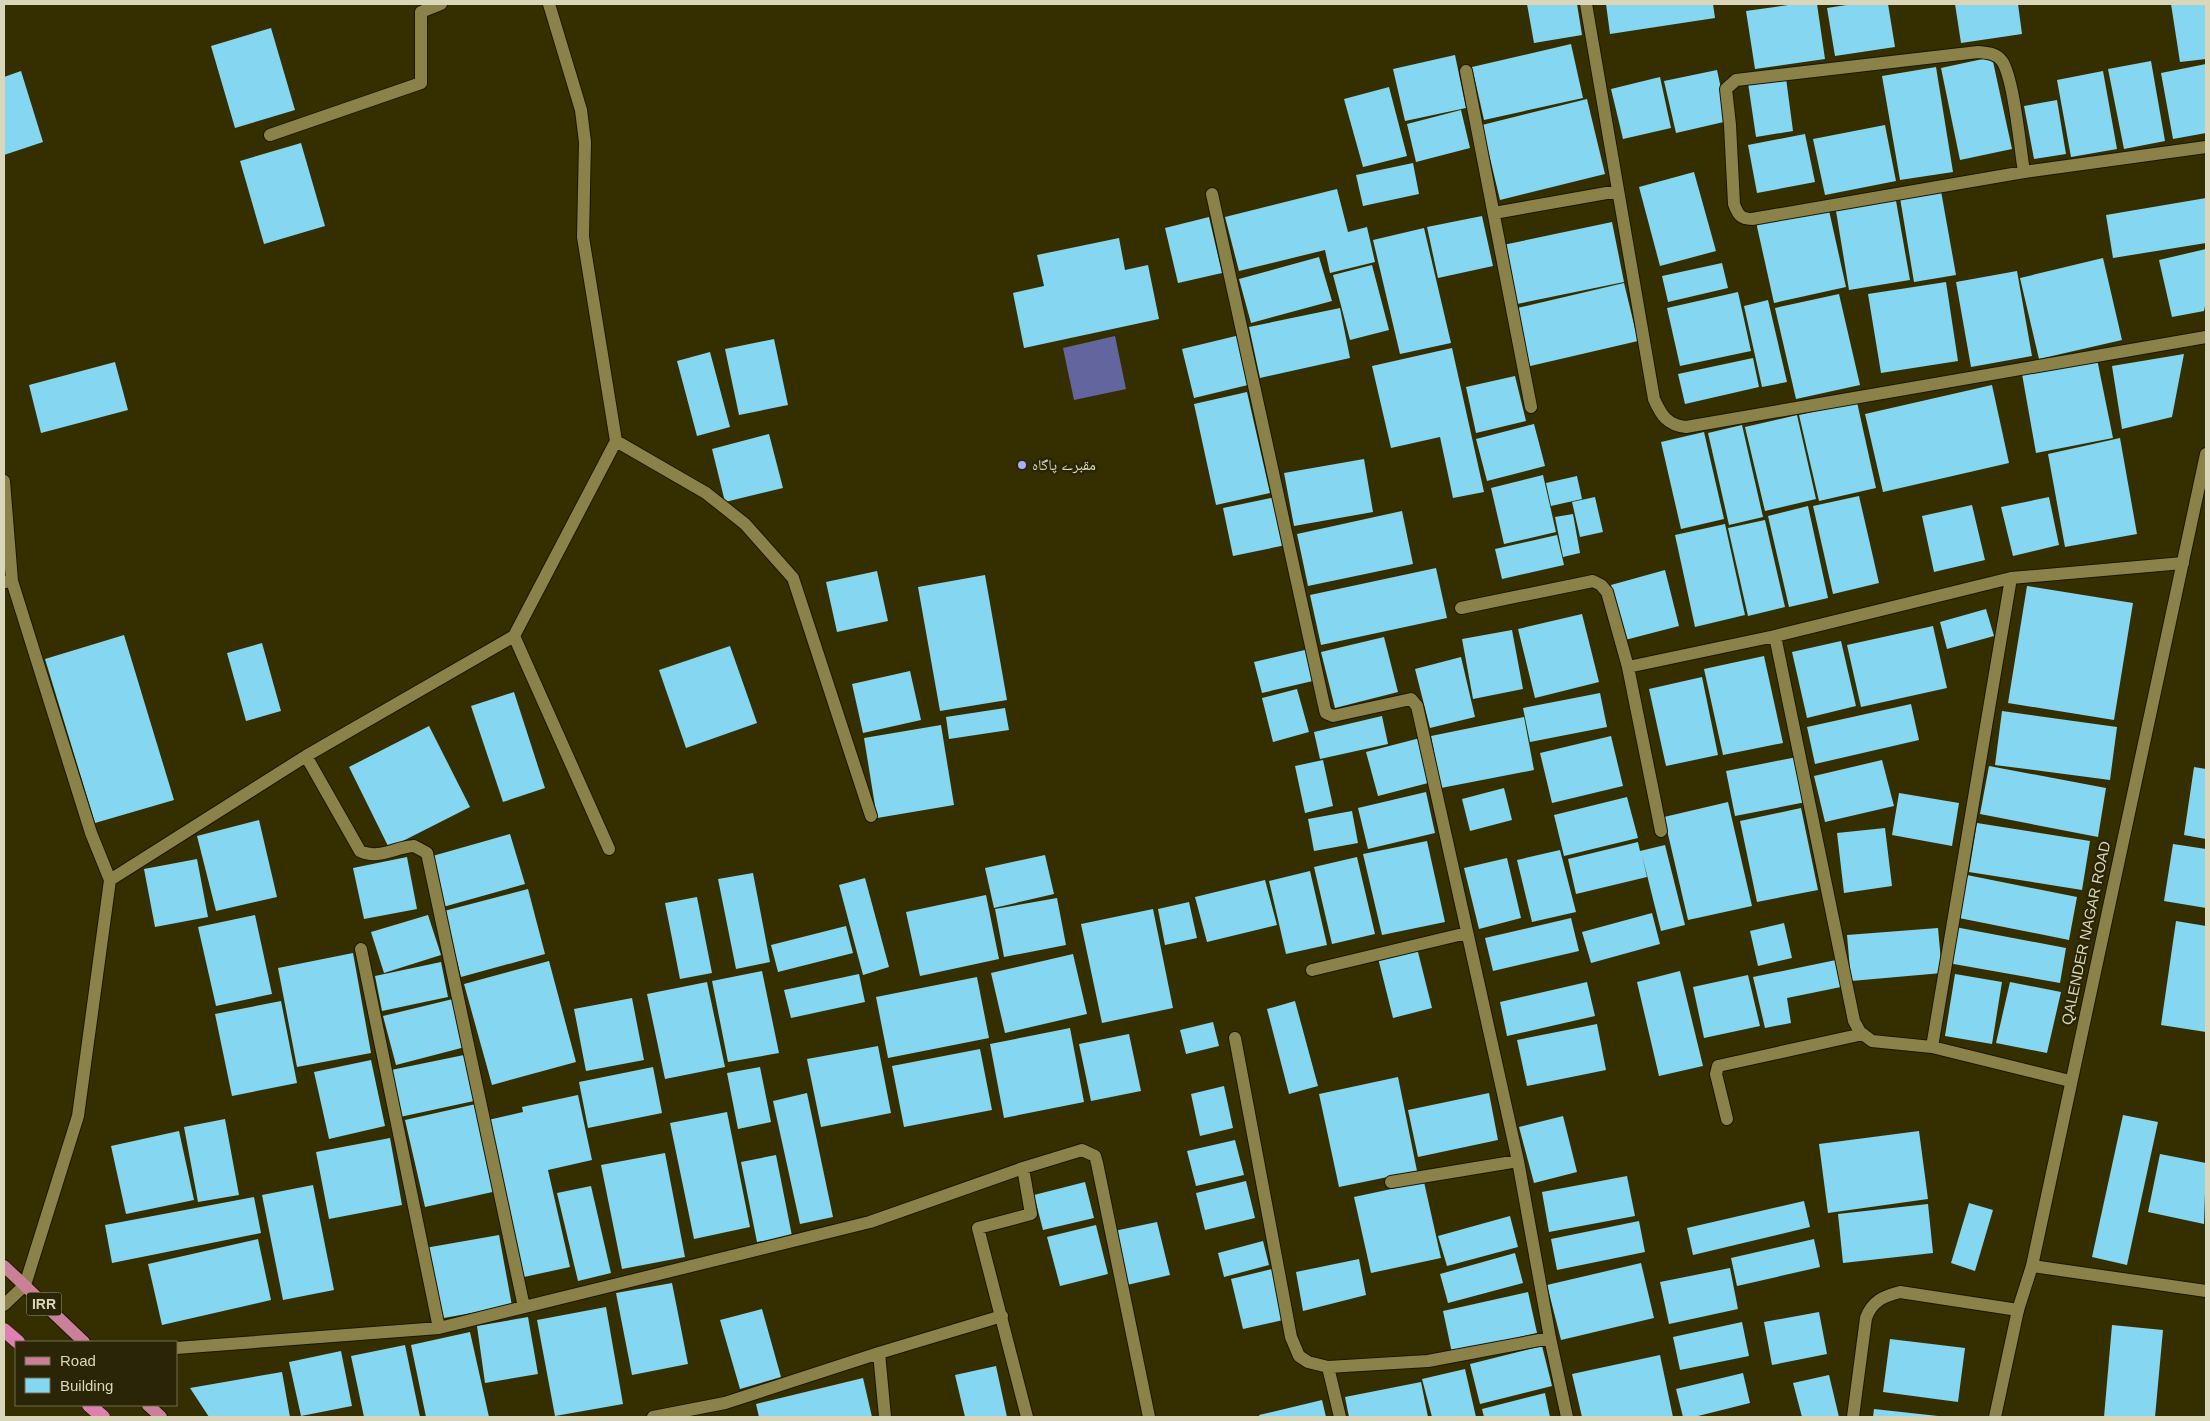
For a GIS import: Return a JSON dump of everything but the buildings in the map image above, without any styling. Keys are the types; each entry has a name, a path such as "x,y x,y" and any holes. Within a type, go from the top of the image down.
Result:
{"highway":[{"path":"4,1330 17,1341"},
{"path":"90,1406 103,1417"}],"main road":[{"name":"IRR","path":"4,1266 83,1341"},
{"path":"149,1406 162,1417"}],"street":[{"path":"270,135 421,83 421,12 441,4"},
{"path":"110,880 306,756 514,636 616,441 583,237 585,142 581,110 549,4"},
{"path":"1586,4 1654,399 1660,414 1676,426 1696,426 2206,337"},
{"path":"2024,172 2009,81 2001,60 1992,53 1978,52 1736,80 1726,89 1734,204 1738,214 1743,219 2024,172 2206,147"},
{"path":"1466,71 1532,407"},
{"path":"1494,213 1618,191"},
{"path":"1212,194 1326,713 1333,716 1406,699 1411,699 1414,702 1518,1161 1550,1338 1567,1417"},
{"path":"616,441 706,492 745,524 794,578 871,816"},
{"name":"QALENDER NAGAR ROAD","path":"1995,1417 2018,1310 2032,1266 2070,1081 2206,454"},
{"path":"4,480 8,582 91,833 110,880 78,1116 25,1285 4,1305"},
{"path":"1628,666 1775,636 2010,578 2183,563"},
{"path":"1932,1047 2010,578"},
{"path":"1461,608 1593,581 1601,584 1606,592 1628,666 1661,831"},
{"path":"514,636 609,849"},
{"path":"1775,636 1854,1021 1863,1034 1872,1041 1932,1047 2070,1081"},
{"path":"306,756 360,851 368,855 378,855 414,846 427,853 524,1307"},
{"path":"1312,970 1467,933"},
{"path":"361,949 439,1328"},
{"path":"1727,1119 1716,1074 1718,1066 1863,1034"},
{"path":"1235,1038 1291,1337 1300,1356 1308,1362 1328,1367 1428,1361 1550,1338"},
{"path":"178,1348 439,1328 870,1222 1023,1168 1082,1150 1095,1156 1149,1417"},
{"path":"1391,1182 1518,1161"},
{"path":"1023,1168 1031,1214 978,1228 1027,1417"},
{"path":"2032,1266 2206,1291"},
{"path":"1853,1417 1866,1318 1869,1310 1883,1296 1900,1292 2018,1310"},
{"path":"653,1417 725,1404 879,1352 1002,1316"},
{"path":"879,1352 885,1417"},
{"path":"1328,1367 1340,1417"}],"water":[{"path":"1115,336 1126,389 1074,400 1063,348"}],"place":[{"name":"مقبرے پاگاہ","path":"1022,465"}]}
